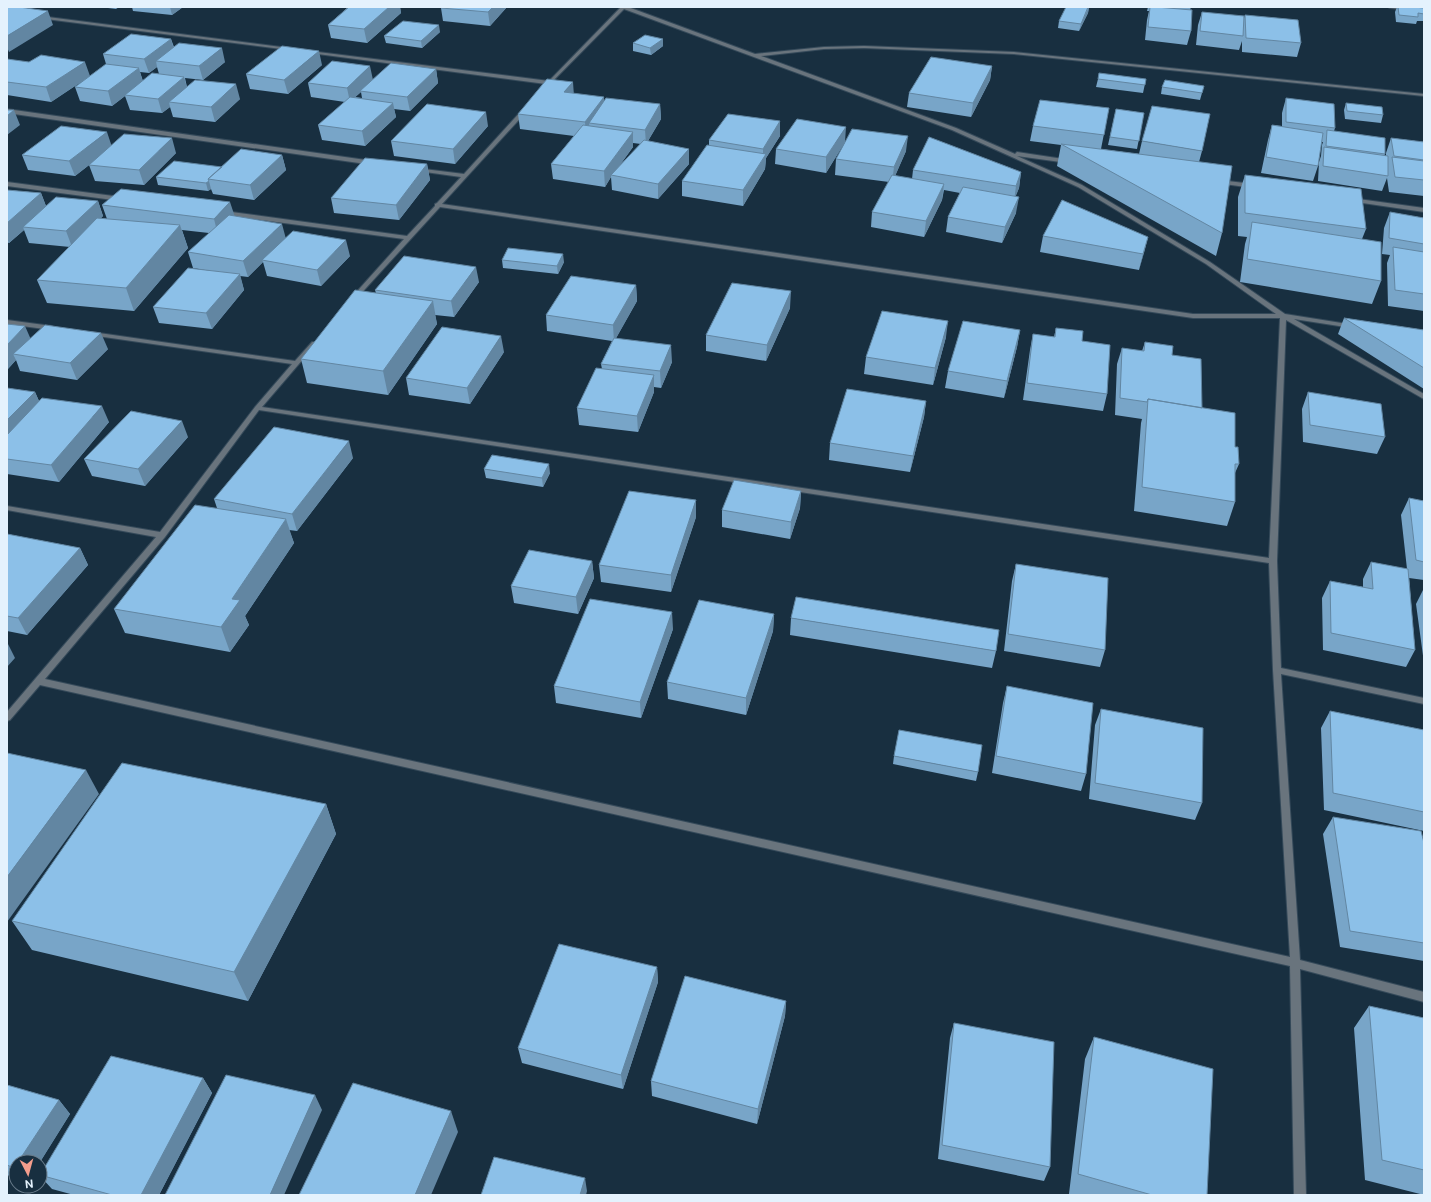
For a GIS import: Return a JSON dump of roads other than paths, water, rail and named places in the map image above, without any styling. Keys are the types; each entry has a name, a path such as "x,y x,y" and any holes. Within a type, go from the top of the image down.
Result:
{"street":[{"path":"539,95 623,7 954,129 1080,186 1208,263 1283,316 1424,397"},
{"path":"1390,7 1424,11"},
{"path":"31,16 298,51"},
{"path":"756,55 824,48 864,47 1014,53 1424,95"},
{"path":"306,52 549,84"},
{"path":"349,303 528,106"},
{"path":"7,111 378,163"},
{"path":"1008,153 1078,163"},
{"path":"410,168 465,176"},
{"path":"1212,181 1259,187"},
{"path":"7,184 125,200"},
{"path":"1345,199 1424,210"},
{"path":"437,205 1194,316 1283,316 1361,328"},
{"path":"219,213 407,238"},
{"path":"1283,316 1273,561 1277,670 1295,963 1300,1195"},
{"path":"7,322 62,330"},
{"path":"85,333 297,363"},
{"path":"7,718 162,534 257,408 318,339"},
{"path":"257,408 1273,561"},
{"path":"7,508 162,534"},
{"path":"1277,670 1424,700"},
{"path":"38,681 1295,963 1424,997"}]}
